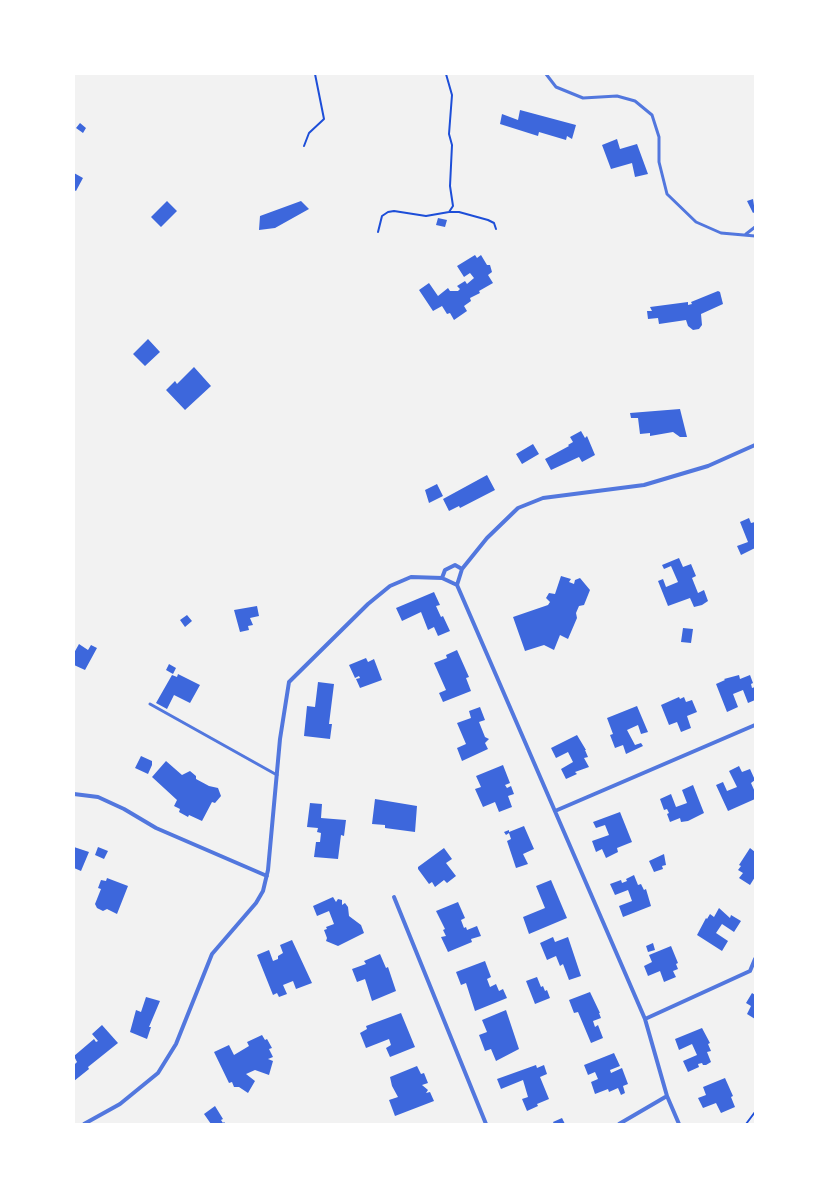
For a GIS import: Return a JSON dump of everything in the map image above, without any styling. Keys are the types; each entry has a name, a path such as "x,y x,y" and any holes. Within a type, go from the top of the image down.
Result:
{"street":[{"path":"679,1124 667,1096 645,1019 457,585 462,569 486,538 518,508 543,498 644,485 708,466 755,445"},
{"path":"442,578 445,570 455,565 462,569"},
{"path":"84,1124 120,1104 158,1073 176,1044 212,954 256,903 263,891 267,876 277,775 289,682 368,604 390,586 411,577 442,578 457,585"},
{"path":"555,811 755,725"},
{"path":"74,794 98,797 124,809 156,828 267,876"},
{"path":"394,897 486,1124"},
{"path":"645,1019 750,971 755,959"},
{"path":"619,1124 621,1121 667,1096"}],"lane":[{"path":"546,74 556,87 583,98 617,96 635,100 652,115 659,137 659,162 667,194 696,222 721,233 746,234 755,236"},
{"path":"746,234 755,227"},
{"path":"150,704 277,775"}],"path":[{"path":"304,146 309,133 324,118 315,74"},
{"path":"446,74 452,95 450,186 453,206 449,212"},
{"path":"378,232 382,216 388,212 394,211 426,216 449,212 459,212 488,220 494,223 496,229"},
{"path":"746,1124 755,1112"}],"building":[{"path":"520,110 576,125 572,139 567,136 566,140 539,132 538,136 500,124 502,114 518,120"},
{"path":"80,123 86,128 83,133 76,128"},
{"path":"617,139 620,149 637,144 648,174 635,177 632,163 611,169 602,145"},
{"path":"74,173 83,178 76,191 74,190"},
{"path":"753,199 755,212 753,213 747,201"},
{"path":"167,201 177,211 161,227 151,217"},
{"path":"301,201 309,209 275,228 259,230 260,216"},
{"path":"438,218 447,220 445,227 436,225"},
{"path":"475,255 477,258 481,255 487,265 490,265 492,272 488,275 493,283 479,291 480,293 470,298 471,301 464,306 467,311 454,320 450,313 447,314 442,306 433,311 419,290 429,283 438,296 448,288 450,291 458,291 460,289 457,286 465,281 467,284 474,278 470,273 464,277 457,266"},
{"path":"718,291 720,292 723,304 701,314 702,325 699,329 693,330 688,326 686,320 659,324 658,318 648,319 647,311 652,311 650,307 688,302 688,305 692,304 691,302"},
{"path":"148,339 160,352 145,366 133,354"},
{"path":"194,367 211,386 185,410 166,390 175,381 177,384"},
{"path":"680,409 687,437 680,437 673,432 650,436 650,433 640,434 638,418 631,418 630,413"},
{"path":"581,431 585,438 587,436 595,455 582,462 579,457 551,470 545,459 569,446 568,445 573,442 570,437"},
{"path":"533,444 539,454 522,464 516,454"},
{"path":"487,475 495,490 460,508 459,506 449,511 443,499"},
{"path":"437,484 443,496 429,503 425,490"},
{"path":"749,518 751,523 755,522 755,548 741,555 737,546 748,542 740,522"},
{"path":"679,558 683,567 691,564 696,576 692,578 698,593 704,590 708,601 702,605 694,607 690,598 668,606 658,581 663,579 666,587 678,582 671,566 664,569 662,565"},
{"path":"561,576 571,579 569,582 574,584 575,580 580,578 590,590 584,605 579,606 576,613 577,618 568,639 560,635 554,650 544,645 525,651 513,617 548,605 550,602 546,598 549,593 555,594"},
{"path":"434,592 440,605 436,606 441,617 443,616 450,631 438,636 434,627 428,630 421,612 402,621 396,608"},
{"path":"257,606 259,616 250,618 253,625 248,626 249,630 240,632 234,610"},
{"path":"187,615 192,621 185,627 180,620"},
{"path":"683,628 693,629 691,643 681,642"},
{"path":"79,644 88,650 91,645 97,648 85,670 74,665 74,653"},
{"path":"457,650 469,677 466,678 471,691 443,702 439,693 446,690 434,663 447,658 446,655"},
{"path":"366,658 368,662 374,659 382,680 360,688 356,679 360,678 359,676 355,678 349,665"},
{"path":"169,664 176,668 173,674 166,670"},
{"path":"178,674 200,685 190,703 174,695 167,709 156,703 172,675 177,677"},
{"path":"739,675 740,679 750,675 753,683 751,684 752,688 755,687 755,700 748,703 743,690 733,694 738,707 727,712 716,684 725,680 724,679"},
{"path":"318,682 334,684 329,724 332,724 330,739 304,736 307,706 315,707"},
{"path":"679,697 680,699 684,697 686,702 692,700 697,712 687,716 691,728 681,732 677,722 669,725 661,705"},
{"path":"637,706 648,732 641,734 638,725 627,730 635,745 641,743 643,746 626,754 623,745 615,748 610,735 613,734 607,718"},
{"path":"480,707 485,720 479,722 485,737 489,739 485,743 488,749 462,761 457,748 466,744 457,723 471,718 469,711"},
{"path":"577,735 586,750 588,757 584,758 589,767 575,772 577,774 566,779 561,769 573,762 568,752 556,758 551,748"},
{"path":"141,756 152,761 148,774 135,768"},
{"path":"166,761 182,775 190,771 196,776 196,779 209,786 218,788 221,796 215,803 212,802 202,821 189,815 188,817 179,812 180,809 174,806 177,800 152,777"},
{"path":"503,765 510,783 505,785 507,788 511,786 514,794 508,796 512,807 499,812 495,802 483,807 475,789 481,787 476,776"},
{"path":"739,766 742,772 750,769 755,780 751,783 755,792 755,799 728,811 716,785 723,782 727,791 737,787 729,771"},
{"path":"693,785 704,813 688,821 681,822 680,818 670,822 667,814 669,813 667,809 664,810 660,799 671,794 676,807 687,803 682,790"},
{"path":"375,799 417,806 415,832 385,828 385,825 372,824"},
{"path":"310,803 322,804 321,818 346,820 344,836 341,835 338,859 314,857 316,842 320,842 321,833 317,832 318,828 307,827"},
{"path":"620,812 632,842 617,848 618,852 606,858 602,849 596,852 592,841 609,835 605,825 596,828 593,822"},
{"path":"524,826 534,849 523,854 528,864 516,868 507,841 511,839 509,833 506,835 504,832 509,830 509,832"},
{"path":"74,847 89,852 81,871 74,868"},
{"path":"98,847 108,851 104,859 95,855"},
{"path":"444,848 452,859 446,863 456,876 447,883 444,880 435,887 432,882 429,884 418,867"},
{"path":"750,848 755,852 755,877 750,885 739,878 743,873 738,870 741,866 739,865"},
{"path":"664,854 666,865 662,866 663,869 654,872 649,861"},
{"path":"634,875 638,885 641,884 644,890 646,889 651,906 623,917 619,906 632,901 628,890 615,895 610,884 621,880 622,883"},
{"path":"107,878 128,886 117,914 107,909 103,911 97,908 95,904 101,889 98,888 101,880 106,881"},
{"path":"551,880 567,918 529,934 523,917 545,908 536,886"},
{"path":"333,897 336,902 338,899 342,900 342,905 345,903 348,907 349,916 361,925 364,933 338,946 326,941 327,938 324,930 327,929 326,927 334,924 329,911 317,916 313,906"},
{"path":"458,902 465,918 461,920 464,928 466,927 467,930 477,926 481,936 471,939 472,942 448,952 441,937 446,936 443,930 445,929 436,911"},
{"path":"719,908 730,918 731,915 741,921 734,932 722,924 716,933 728,941 722,951 697,935 706,918 707,919 710,914 714,917"},
{"path":"553,937 555,942 568,937 581,976 569,980 563,964 560,966 556,956 547,960 540,943"},
{"path":"292,940 312,983 296,989 293,981 283,985 287,994 279,997 277,993 273,995 257,955 269,950 273,961 278,959 278,956 283,953 280,945"},
{"path":"653,943 655,950 648,952 646,946"},
{"path":"671,946 678,963 676,964 678,969 673,971 676,977 664,982 660,971 648,976 644,966 652,962 649,955"},
{"path":"380,954 386,968 388,967 396,991 372,1001 365,979 357,982 352,969 366,964 364,961"},
{"path":"485,961 491,977 487,979 490,987 496,984 499,991 503,989 507,998 475,1011 466,983 461,985 456,972"},
{"path":"537,977 541,987 543,986 545,991 547,990 550,998 535,1004 526,981"},
{"path":"590,992 601,1018 593,1021 595,1027 598,1025 603,1038 591,1043 578,1012 574,1013 569,1000"},
{"path":"752,993 755,995 755,1019 747,1014 751,1006 746,1003"},
{"path":"146,997 160,1001 149,1027 151,1027 147,1039 130,1032 136,1010 141,1012"},
{"path":"506,1010 519,1049 496,1061 491,1049 485,1051 479,1035 487,1032 482,1020"},
{"path":"401,1013 415,1047 390,1057 386,1048 391,1045 389,1039 366,1048 360,1033 367,1029 366,1026"},
{"path":"102,1025 118,1043 88,1067 89,1069 74,1081 74,1065 77,1062 74,1056 94,1039 96,1042 98,1041 92,1034"},
{"path":"702,1028 710,1043 708,1044 711,1051 707,1052 711,1062 706,1065 703,1065 702,1063 698,1064 699,1067 688,1072 683,1061 697,1055 692,1044 679,1050 675,1039"},
{"path":"262,1035 265,1040 267,1039 272,1048 269,1049 273,1057 268,1059 273,1061 269,1075 255,1070 246,1074 255,1081 248,1093 239,1087 234,1087 232,1082 229,1083 214,1052 229,1045 234,1055 249,1046 247,1042"},
{"path":"614,1053 620,1066 610,1070 611,1073 622,1068 628,1084 623,1086 625,1093 621,1095 618,1088 609,1092 608,1089 595,1094 591,1082 598,1079 595,1072 588,1075 584,1065"},
{"path":"536,1065 537,1068 544,1065 547,1074 540,1077 549,1099 537,1104 538,1106 527,1111 522,1099 528,1097 523,1080 501,1089 497,1079"},
{"path":"417,1066 421,1074 424,1073 428,1083 422,1085 428,1090 426,1093 430,1092 434,1101 395,1116 389,1100 398,1097 392,1086 390,1077"},
{"path":"725,1078 733,1096 731,1097 735,1107 721,1113 716,1103 703,1108 698,1098 706,1095 703,1087"},
{"path":"215,1106 223,1119 221,1120 226,1124 211,1124 204,1114"},
{"path":"562,1118 565,1124 554,1124 553,1122"}]}
